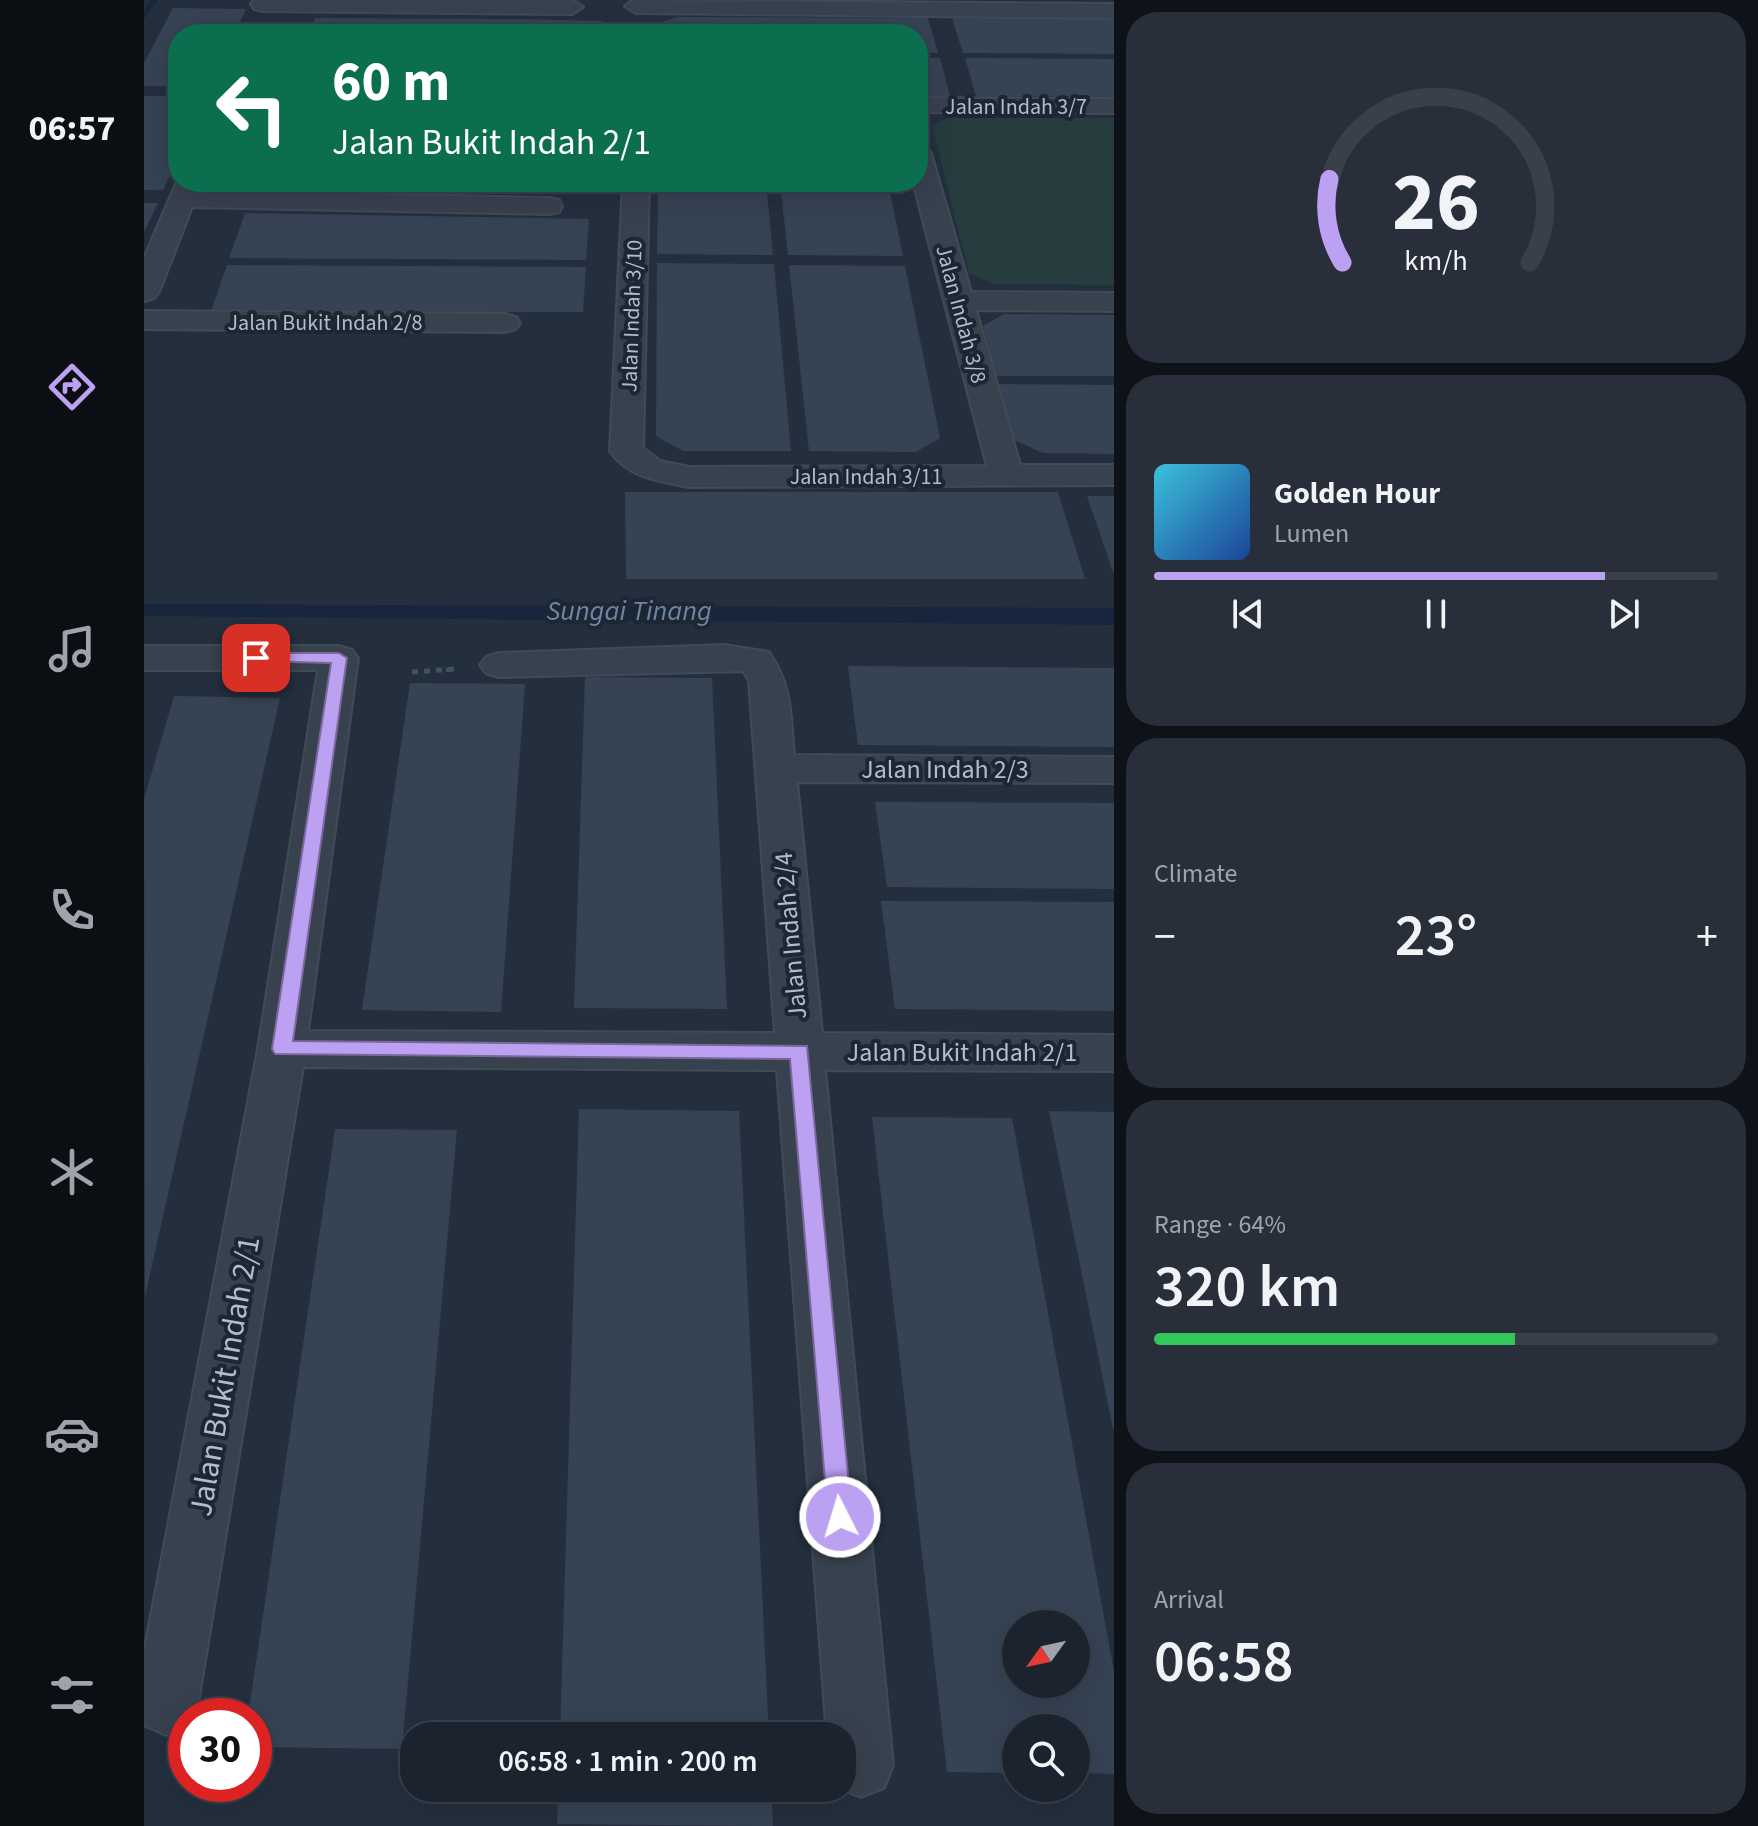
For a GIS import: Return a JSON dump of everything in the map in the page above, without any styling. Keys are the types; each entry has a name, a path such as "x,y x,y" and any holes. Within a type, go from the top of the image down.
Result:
{"street":[{"path":"637,24 636,3 853,4 1114,11"},
{"path":"260,10 572,7"},
{"name":"Jalan Indah 3/7","path":"928,105 1114,106"},
{"name":"Jalan Indah 3/8","path":"928,189 1006,475"},
{"path":"144,292 184,192"},
{"path":"230,192 549,206"},
{"name":"Jalan Indah 3/10","path":"626,451 636,192"},
{"path":"959,301 1114,302"},
{"name":"Jalan Bukit Indah 2/8","path":"144,320 505,323"},
{"name":"Jalan Indah 3/11","path":"626,451 649,469 689,477 1114,475"},
{"name":"Jalan Indah 2/4","path":"499,665 724,657 756,660 768,681 861,1765"},
{"name":"Jalan Bukit Indah 2/1","path":"144,658 339,658 282,1049 166,1703"},
{"name":"Jalan Indah 2/3","path":"775,768 1114,770"},
{"name":"Jalan Bukit Indah 2/1","path":"282,1049 1114,1053"}],"green space":[{"path":"949,117 1114,118 1114,285 995,284 969,273 932,126"}],"water":[{"name":"Sungai Tinang","path":"144,604 1114,608 1114,625 144,616"}],"building":[{"path":"173,8 246,9 239,24 168,24 168,86 144,86 144,63"},
{"path":"677,17 928,18 938,53 928,53 928,24 659,23"},
{"path":"315,18 602,21 602,24 313,24"},
{"path":"952,18 1114,19 1114,54 963,53"},
{"path":"928,58 940,58 950,96 928,96"},
{"path":"965,58 1114,59 1114,97 976,96"},
{"path":"144,96 168,96 168,179 163,190 144,190"},
{"path":"658,192 767,192 773,255 657,254"},
{"path":"781,192 890,192 903,256 788,255"},
{"path":"144,203 158,203 144,232"},
{"path":"245,213 589,219 586,260 229,258"},
{"path":"657,263 774,264 791,451 683,451 656,436"},
{"path":"227,265 586,267 583,312 210,314"},
{"path":"789,265 905,266 940,438 916,452 809,451"},
{"path":"1004,314 1114,315 1114,376 996,376 983,326"},
{"path":"997,384 1114,385 1114,454 1043,453 1012,439"},
{"path":"625,492 1058,492 1085,579 626,579"},
{"path":"1087,496 1114,496 1114,572 1113,572"},
{"path":"848,666 1114,668 1114,747 858,745"},
{"path":"585,677 712,678 727,1009 574,1008"},
{"path":"410,683 525,684 501,1012 362,1010"},
{"path":"174,696 280,698 145,1296 144,799"},
{"path":"875,802 1114,803 1114,889 887,887"},
{"path":"881,901 1114,902 1114,1011 895,1009"},
{"path":"579,1109 739,1111 768,1722 560,1722"},
{"path":"1049,1111 1114,1112 1114,1429 1113,1429"},
{"path":"872,1117 1012,1118 1114,1671 1114,1774 1090,1773 1090,1714 1002,1714 1002,1773 947,1772"},
{"path":"335,1129 457,1130 404,1722 400,1722 400,1749 272,1747 272,1698 251,1698"},
{"path":"558,1802 772,1802 773,1826 557,1824"}],"waterway":[{"path":"144,17 154,0"}],"route":[{"path":"256,658 339,658 282,1049 800,1051 840,1517"}]}
